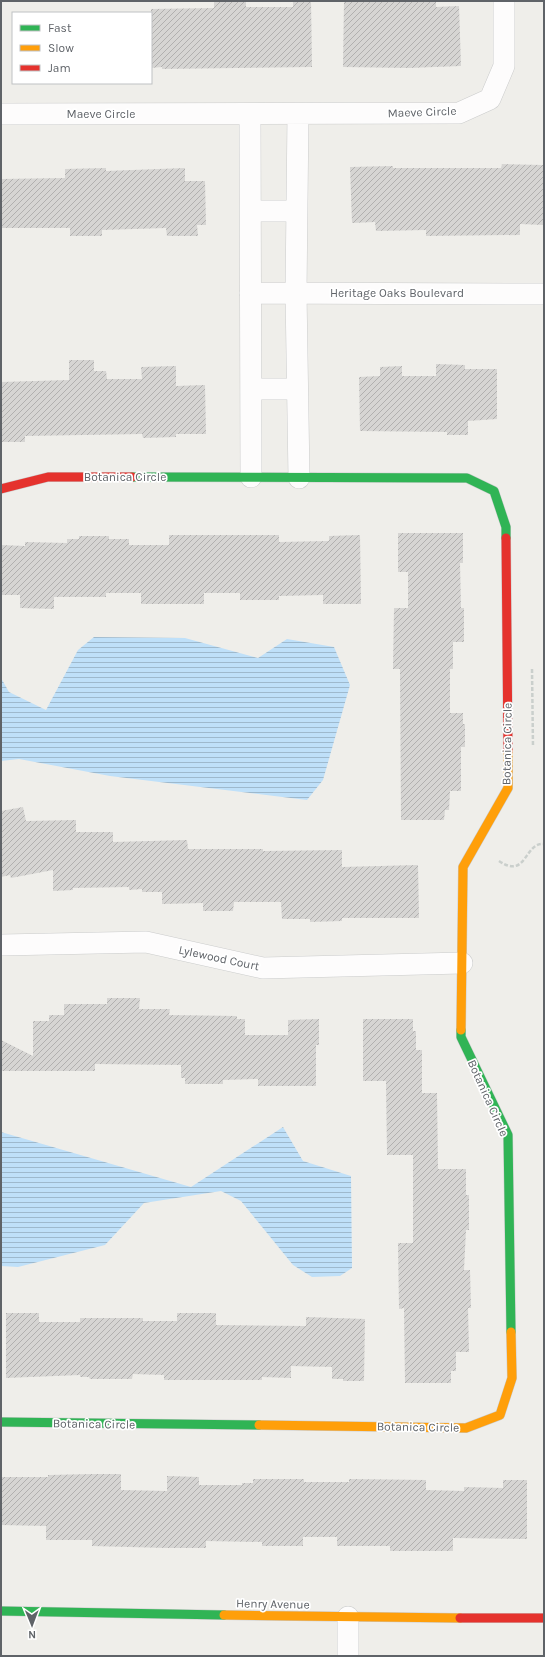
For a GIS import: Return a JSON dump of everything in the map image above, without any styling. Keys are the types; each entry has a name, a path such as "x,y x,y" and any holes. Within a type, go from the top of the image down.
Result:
{"street":[{"name":"Maeve Circle","path":"1,114 459,113 490,99 504,66 504,1"},
{"path":"250,114 251,477"},
{"path":"298,114 296,293 299,478"},
{"path":"251,211 297,211"},
{"name":"Heritage Oaks Boulevard","path":"250,293 544,294"},
{"path":"251,389 297,389"},
{"name":"Botanica Circle","path":"1,489 48,477 251,477 467,478 494,491 506,527 508,788 463,867 461,1037 508,1135 512,1378 500,1415 466,1428 1,1422"},
{"name":"Lylewood Court","path":"2,945 146,942 263,968 462,963"},
{"name":"Henry Avenue","path":"1,1611 348,1617 544,1618"},
{"path":"348,1617 348,1656"}],"path":[{"path":"532,670 533,747"},
{"path":"499,861 505,866 515,867 522,863 535,847 541,843 544,844"}],"water":[{"path":"94,637 185,638 258,658 287,639 334,647 350,685 323,780 307,800 110,776 19,759 1,761 1,678 9,692 46,710 78,650"},
{"path":"283,1127 303,1161 351,1176 352,1268 340,1276 312,1277 293,1265 241,1201 221,1191 144,1203 105,1245 18,1267 1,1266 1,1132 191,1187"}],"building":[{"path":"214,1 246,1 246,7 293,7 293,1 311,1 312,67 152,68 151,9 214,8"},
{"path":"344,1 436,1 436,7 459,6 461,66 409,68 343,67"},
{"path":"502,164 543,165 543,225 520,224 520,235 426,236 426,230 376,231 375,222 352,223 350,167 393,166 393,168 501,168"},
{"path":"106,168 106,171 185,168 185,181 205,181 206,225 197,225 198,236 167,236 166,228 102,230 102,236 70,236 70,228 1,228 1,179 65,178 65,169"},
{"path":"69,360 94,360 94,371 106,371 107,379 142,379 141,367 176,366 176,386 205,385 206,434 176,434 176,437 143,438 142,434 25,436 25,442 1,442 1,382 69,380"},
{"path":"436,364 465,365 465,369 497,369 497,419 468,421 468,435 447,435 447,432 360,431 359,377 380,376 380,367 402,366 402,376 436,376"},
{"path":"398,533 463,533 463,563 460,563 461,608 464,608 464,642 453,642 453,669 450,669 450,713 463,713 463,724 465,724 465,747 461,747 461,791 450,791 449,810 445,810 444,820 401,820 400,669 393,669 394,608 408,608 408,572 398,572"},
{"path":"169,535 279,535 279,542 329,541 329,536 360,535 361,604 323,604 323,595 279,596 279,600 240,600 240,593 204,593 204,604 141,604 141,593 106,593 106,597 54,597 54,609 20,608 20,595 1,595 1,545 25,546 25,542 67,543 67,539 79,539 79,536 109,536 109,539 129,539 129,545 169,545"},
{"path":"23,807 26,821 76,820 76,832 113,832 113,842 187,840 188,849 263,849 263,851 342,850 342,867 418,865 419,918 342,918 342,921 310,922 310,919 282,919 281,902 234,902 233,911 203,911 203,903 162,904 162,892 142,892 142,889 129,890 129,887 73,888 73,890 53,891 53,870 11,878 10,875 1,877 1,811"},
{"path":"107,998 140,998 139,1009 170,1009 169,1015 237,1016 237,1019 245,1019 245,1035 288,1035 288,1020 319,1019 319,1045 316,1045 316,1086 258,1086 258,1079 223,1080 223,1084 185,1084 185,1078 181,1078 181,1065 95,1064 95,1071 1,1071 1,1040 33,1056 33,1021 49,1021 49,1015 64,1015 64,1004 107,1004"},
{"path":"363,1019 413,1019 413,1031 416,1031 416,1050 422,1050 422,1093 437,1093 438,1169 466,1169 466,1195 469,1195 469,1230 466,1230 464,1270 470,1270 471,1308 468,1308 469,1352 456,1352 456,1371 451,1371 451,1383 405,1383 404,1308 399,1309 398,1243 413,1243 413,1155 387,1155 386,1081 363,1081"},
{"path":"6,1313 39,1313 39,1322 80,1322 80,1318 143,1318 143,1321 177,1321 177,1313 216,1313 216,1325 306,1326 306,1317 365,1319 364,1381 343,1381 343,1379 332,1379 332,1367 291,1366 291,1378 262,1377 262,1380 164,1380 164,1375 133,1374 132,1379 90,1379 89,1377 80,1377 80,1375 6,1378"},
{"path":"121,1474 121,1490 167,1491 167,1476 199,1477 199,1485 242,1485 242,1483 253,1483 253,1479 304,1479 304,1482 349,1482 349,1479 426,1480 426,1490 464,1491 464,1487 503,1488 503,1480 527,1480 527,1539 453,1538 453,1551 390,1551 390,1546 337,1546 337,1537 303,1537 303,1546 262,1546 262,1542 206,1541 206,1548 166,1548 92,1546 92,1540 46,1540 46,1526 1,1525 1,1477 48,1477 48,1475"}],"traffic: fast":[{"path":"132,477 467,478 494,491 506,527 506,538"},
{"path":"461,1030 461,1037 508,1135 511,1332"},
{"path":"1,1422 259,1425"},
{"path":"1,1611 224,1615"}],"traffic: slow":[{"path":"461,1030 463,867 508,788 508,751"},
{"path":"259,1425 466,1428 500,1415 512,1378 511,1332"},
{"path":"224,1615 460,1618"}],"traffic: jam":[{"path":"1,489 48,477 132,477"},
{"path":"506,538 508,751"},
{"path":"460,1618 544,1618"}]}
